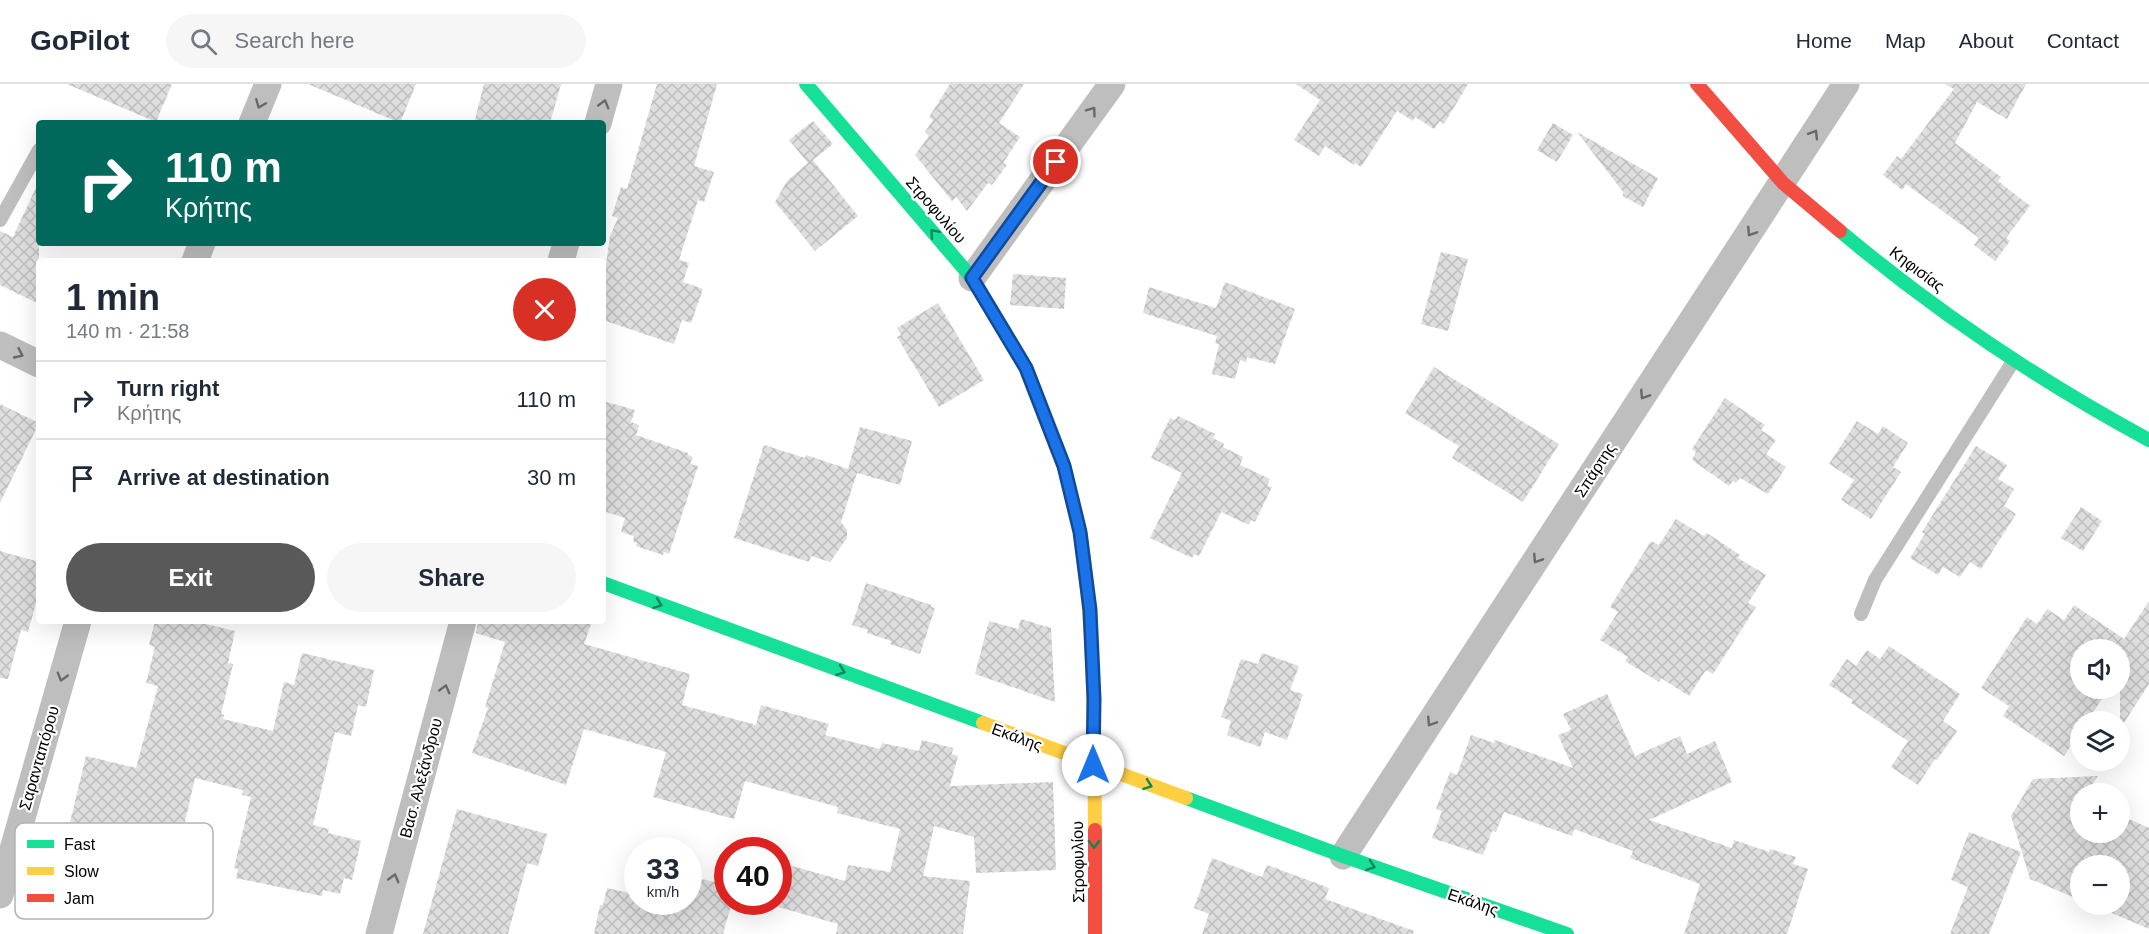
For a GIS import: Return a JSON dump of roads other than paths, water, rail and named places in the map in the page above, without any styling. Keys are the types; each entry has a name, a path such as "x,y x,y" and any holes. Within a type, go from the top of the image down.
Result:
{"street":[{"path":"253,120 268,84"},
{"path":"599,120 609,84"},
{"name":"Στροφυλίου","path":"806,84 972,278 1026,368 1064,466 1080,532 1090,610 1094,699 1095,934"},
{"path":"972,278 1112,84"},
{"name":"Κηφισίας","path":"1697,84 1783,183 1851,240 1925,297 2014,360 2149,440"},
{"name":"Σπάρτης","path":"1343,856 1846,84"},
{"path":"0,345 36,362"},
{"name":"Εκάλης","path":"606,584 1093,765 1567,934"},
{"name":"Σαρανταπόρου","path":"16,823 77,624"},
{"name":"Βασ. Αλεξάνδρου","path":"379,934 462,624"},
{"name":"Σαρανταπόρου","path":"0,895 5,858 15,826"}],"lane":[{"path":"0,220 36,155"},
{"path":"1861,614 1875,580 2014,360"}]}
